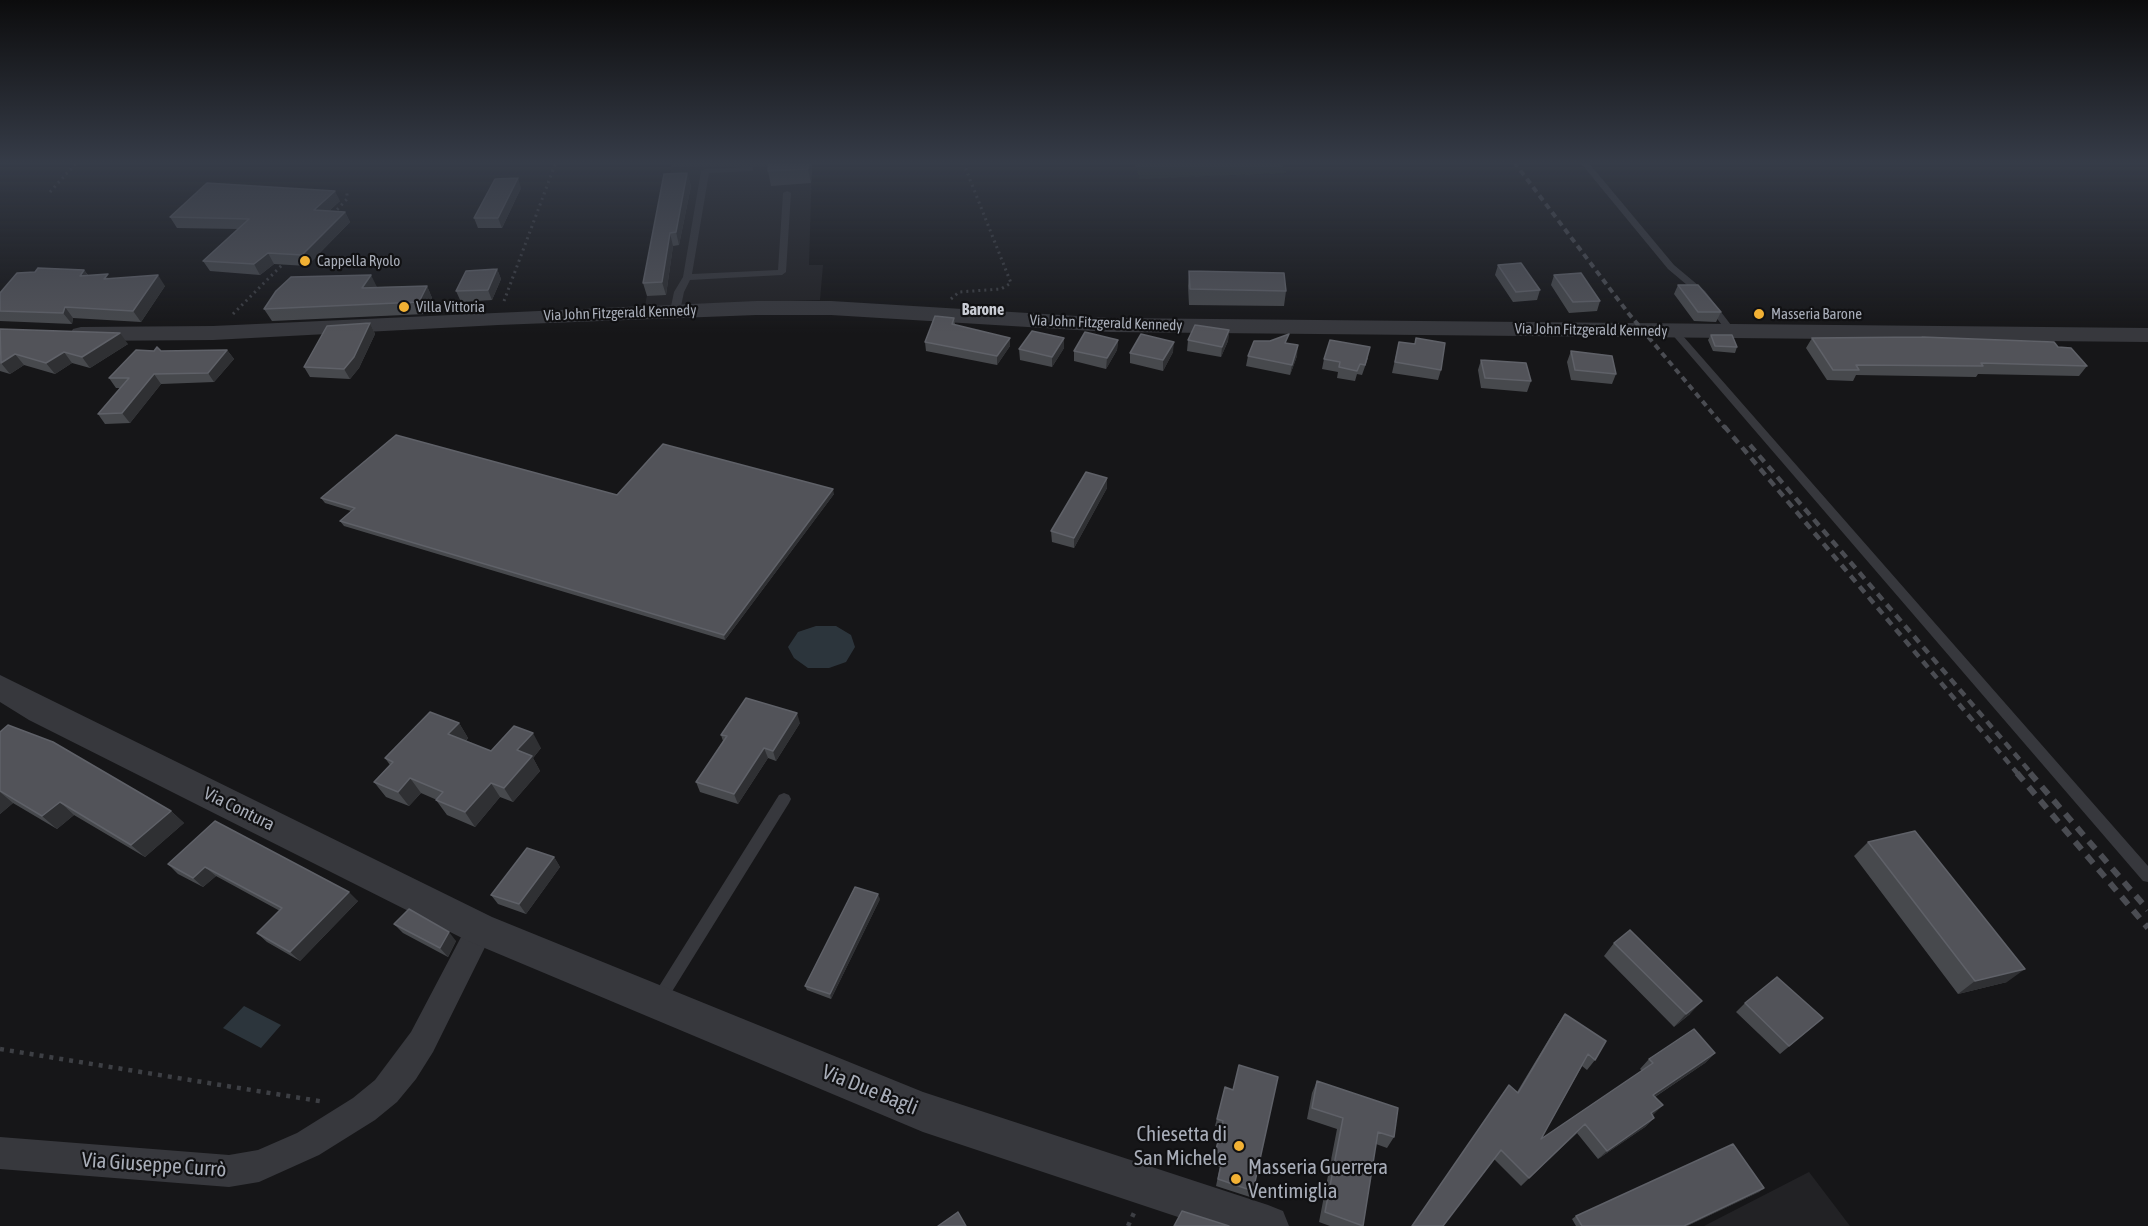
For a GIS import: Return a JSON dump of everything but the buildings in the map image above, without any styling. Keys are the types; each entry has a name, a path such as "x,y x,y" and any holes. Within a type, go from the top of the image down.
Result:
{"street":[{"name":"Via John Fitzgerald Kennedy","path":"64,333 213,333 498,318 831,308 1122,325 2145,334"},
{"name":"Via Contura","path":"0,687 40,711 480,929"},
{"name":"Via Due Bagli","path":"480,929 923,1112 1268,1226"},
{"name":"Via Giuseppe Currò","path":"0,1153 229,1171 259,1166 308,1144 364,1109 386,1091 422,1042 480,929"}],"lane":[{"path":"675,311 679,292 687,277 697,219"},
{"path":"687,277 782,272 785,219"},
{"path":"1631,219 1671,267 1702,293 1731,332"},
{"path":"1673,330 2148,876"},
{"path":"657,1002 784,799"}],"path":[{"path":"498,318 535,219"},
{"path":"955,317 952,296 959,292 1001,289 1011,282 986,219"},
{"path":"213,333 289,258"},
{"path":"0,1049 364,1109"}],"shaded area":[{"path":"661,219 810,219 809,265 823,265 820,300 645,306"},
{"path":"816,626 836,626 851,635 855,647 846,662 829,668 808,668 794,658 788,647 798,632"},
{"path":"244,1006 281,1025 261,1048 223,1028"},
{"path":"1809,1172 1850,1226 1704,1226"}],"railway":[{"path":"1557,219 1629,314 1725,428"},
{"path":"1724,426 2018,774"},
{"path":"1750,445 2032,774"},
{"path":"2017,773 2148,928"},
{"path":"2030,773 2148,910"}],"place":[{"name":"Cappella Ryolo","path":"305,261"},
{"name":"Villa Vittoria","path":"404,307"},
{"name":"Masseria Barone","path":"1759,314"},
{"name":"Chiesetta di San Michele","path":"1239,1146"},
{"name":"Masseria Guerrera Ventimiglia","path":"1236,1179"}],"district":[{"name":"Barone","path":"983,310"}]}
